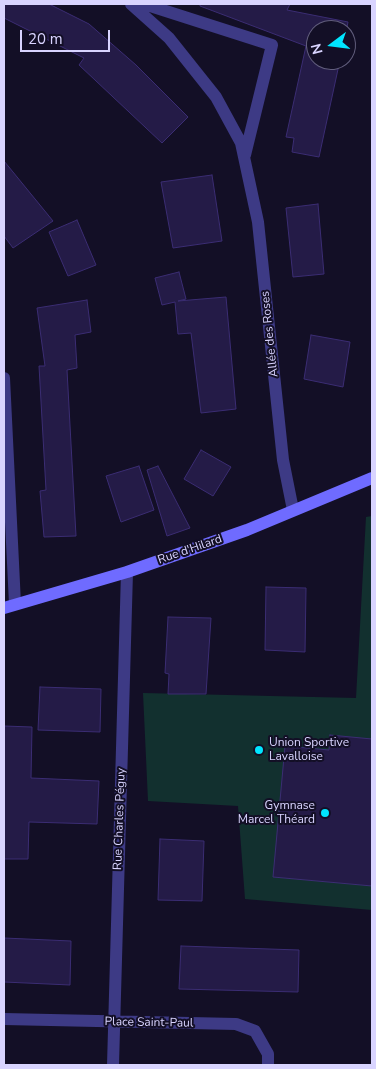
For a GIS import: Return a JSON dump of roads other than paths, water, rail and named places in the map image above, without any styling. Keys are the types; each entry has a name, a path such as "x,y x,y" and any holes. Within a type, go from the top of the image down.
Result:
{"street":[{"name":"Allée des Roses","path":"131,4 169,38 216,97 241,143 258,222 283,460 293,510"},
{"name":"Allée des Roses","path":"144,4 272,45 244,159"},
{"path":"4,378 9,606"},
{"name":"Rue d'Hilard","path":"9,606 127,572 247,530 372,478"},
{"name":"Rue Charles Péguy","path":"113,1065 127,572"},
{"name":"Place Saint-Paul","path":"4,1019 114,1023 236,1024 255,1031 268,1054 268,1065"}],"place":[{"name":"Union Sportive Lavalloise","path":"259,750"},
{"name":"Gymnase Marcel Théard","path":"325,813"}]}
